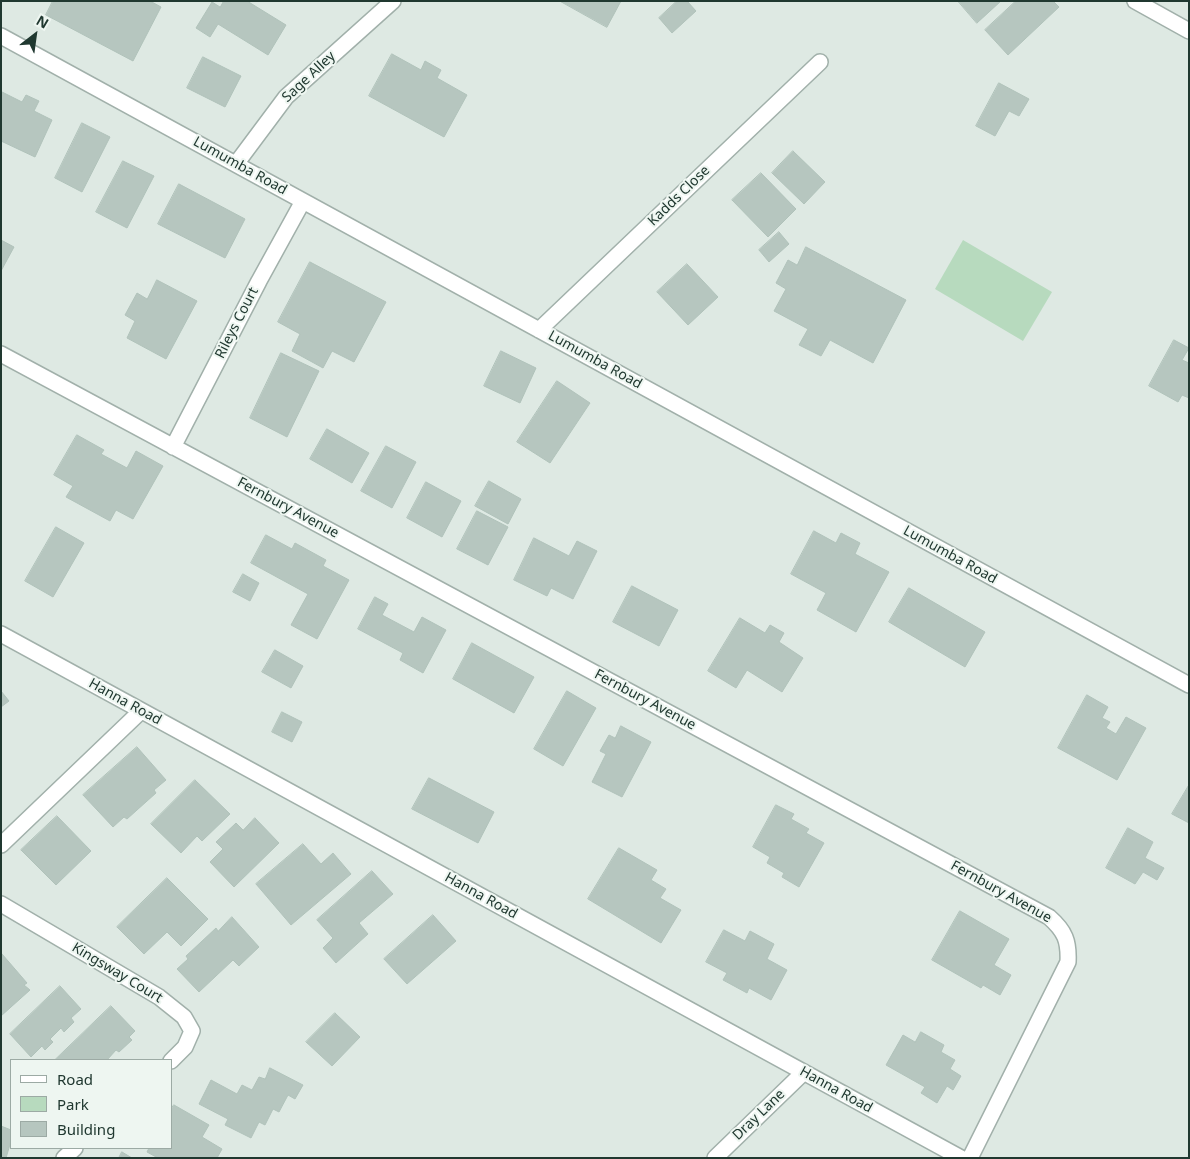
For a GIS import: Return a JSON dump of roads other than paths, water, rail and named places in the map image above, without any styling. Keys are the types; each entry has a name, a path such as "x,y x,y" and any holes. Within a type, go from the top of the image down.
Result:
{"street":[{"name":"Sage Alley","path":"236,164 286,97 393,1"},
{"path":"1135,1 1189,31"},
{"name":"Lumumba Road","path":"1,36 1189,685"},
{"name":"Kadds Close","path":"539,330 820,62"},
{"name":"Rileys Court","path":"173,447 259,280 303,201"},
{"name":"Fernbury Avenue","path":"1,354 1050,917 1066,937 1069,950 1068,962 970,1158"},
{"name":"Hanna Road","path":"1,634 961,1158"},
{"path":"1,845 141,710"},
{"name":"Kingsway Court","path":"1,904 159,998 184,1017 192,1031 185,1047 172,1061"},
{"name":"Dray Lane","path":"715,1158 804,1072"},
{"path":"64,1158 74,1149"}]}
